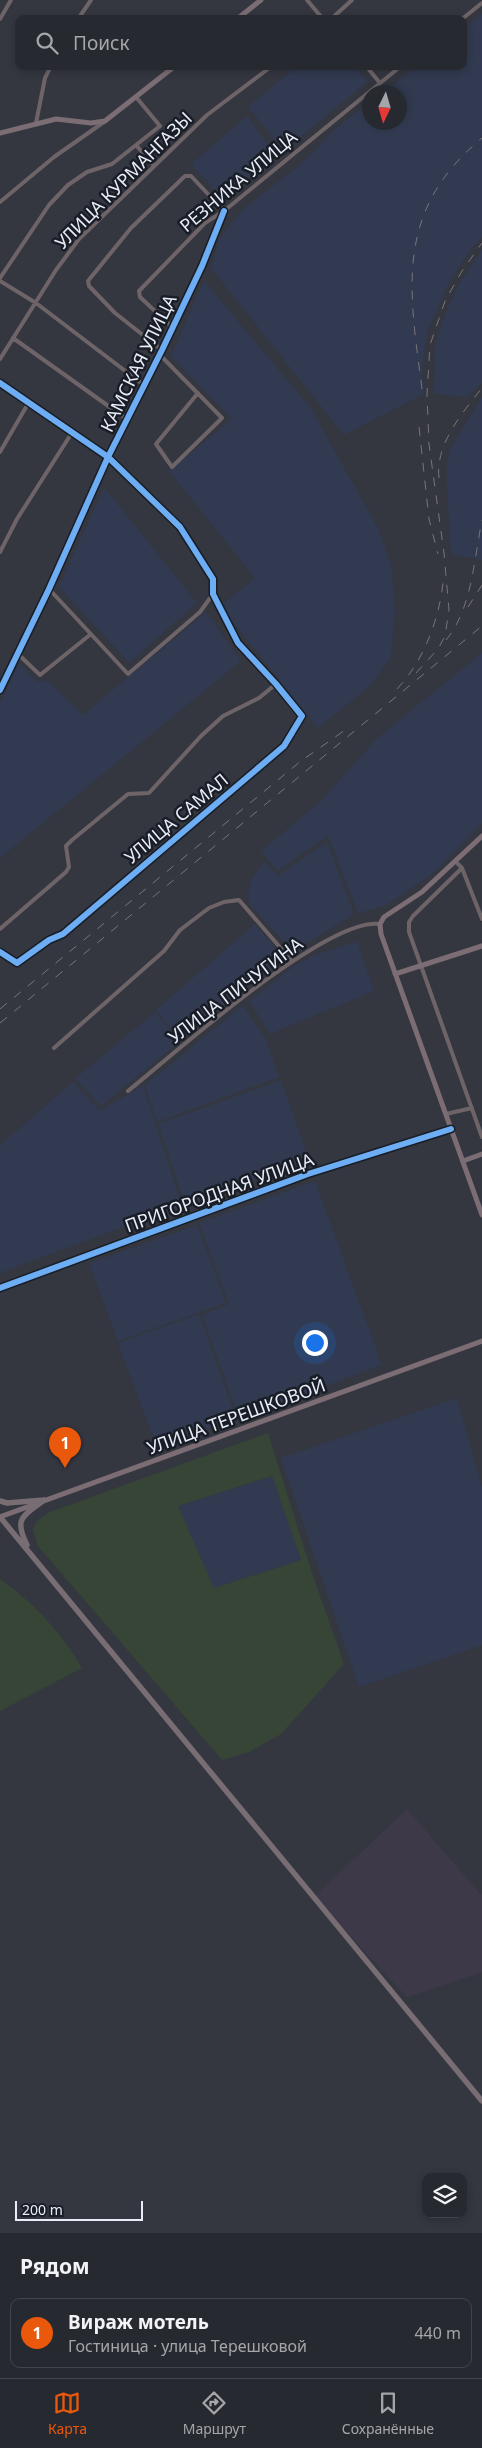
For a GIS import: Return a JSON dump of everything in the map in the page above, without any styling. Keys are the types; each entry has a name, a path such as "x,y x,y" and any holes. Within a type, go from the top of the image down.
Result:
{"main road":[{"path":"0,1500 7,1503 44,1500"},
{"path":"31,1552 21,1533 20,1525 24,1514 44,1500"},
{"path":"0,1517 31,1552 482,2101"}],"street":[{"path":"0,19 12,0"},
{"path":"81,15 91,0"},
{"path":"242,15 261,0"},
{"path":"307,0 320,15"},
{"path":"335,15 352,0"},
{"path":"467,15 482,3"},
{"path":"36,123 48,70"},
{"path":"0,202 54,157 105,121 170,70"},
{"name":"УЛИЦА КУРМАНГАЗЫ","path":"0,359 56,270 79,239 207,115 267,70"},
{"path":"369,70 380,83"},
{"name":"РЕЗНИКА УЛИЦА","path":"173,328 140,297 139,291 205,223 224,211 396,70"},
{"path":"0,278 49,205 68,185 87,172 112,164 160,126 136,97"},
{"path":"0,133 56,119 91,124 105,121"},
{"path":"136,145 154,166"},
{"path":"162,350 115,313 89,286 88,281 131,228 185,176 191,176 224,211"},
{"name":"КАМСКАЯ УЛИЦА","path":"0,690 49,589 108,457 160,356 202,266 224,211"},
{"path":"0,282 36,303 145,386"},
{"path":"13,338 128,420"},
{"path":"160,356 198,393 222,418 172,467 156,444 198,393"},
{"path":"0,383 73,431 108,457 180,527 214,579 214,594 238,643 276,684"},
{"path":"0,452 29,402"},
{"path":"0,552 17,519 73,431"},
{"path":"49,589 128,674 200,612 214,594"},
{"path":"18,654 40,675 91,634"},
{"name":"УЛИЦА САМАЛ","path":"0,929 66,872 69,868 66,846 72,840 128,794 149,793 201,736 223,716 259,698 276,684 302,716 284,746 63,934 49,940 17,963 0,952"},
{"path":"482,836 426,889 384,916 380,924 380,934 482,1215"},
{"path":"456,862 462,868 482,919"},
{"path":"462,868 409,922 409,932 482,1136"},
{"path":"426,889 432,897"},
{"path":"54,1048 164,951 180,930 209,908 224,902 239,900 291,960"},
{"name":"УЛИЦА ПИЧУГИНА","path":"128,1091 291,960 357,927 373,923 380,924"},
{"path":"395,974 422,967 482,946"},
{"path":"446,1114 472,1108"},
{"name":"ПРИГОРОДНАЯ УЛИЦА","path":"0,1288 308,1174 451,1128"},
{"path":"463,1161 482,1154"},
{"name":"УЛИЦА ТЕРЕШКОВОЙ","path":"0,1517 482,1341"}],"shaded area":[{"path":"482,14 482,238 473,246 450,281 427,332 422,370 424,394 344,435 211,268 219,240 242,210 301,164 334,130 362,108 362,130 407,130 407,85 393,85 412,70 467,70 467,26"},
{"path":"292,70 358,70 368,81 284,151 248,107"},
{"path":"247,116 276,155 224,201 191,164"},
{"path":"482,250 482,383 467,397 434,394 435,345 447,310 459,284"},
{"path":"204,281 310,407 378,528 391,565 395,610 391,657 371,685 318,728 220,606 255,578 169,471 232,419 171,356"},
{"path":"482,397 482,560 451,554 447,465 450,449"},
{"path":"104,487 197,603 129,663 59,587"},
{"path":"206,612 241,661 0,858 0,703 19,663 37,682 48,681 83,715"},
{"path":"482,653 482,823 432,874 385,906 358,913 328,836 277,871 261,851 322,800 376,739"},
{"path":"327,842 354,914 293,952 249,904 248,892 253,876 265,861 277,876"},
{"path":"255,924 283,957 180,1041 156,1010"},
{"path":"357,941 374,991 270,1034 249,1001 294,966 315,955"},
{"path":"243,1005 266,1040 279,1077 157,1122 145,1085"},
{"path":"155,1012 179,1042 101,1106 75,1079"},
{"path":"281,1080 309,1160 185,1204 158,1124"},
{"path":"73,1082 100,1110 143,1086 182,1205 0,1273 0,1145"},
{"path":"315,1181 382,1365 239,1418 202,1315 229,1304 199,1223"},
{"path":"197,1225 226,1303 118,1341 89,1263"},
{"path":"199,1314 236,1418 157,1447 118,1343"},
{"path":"457,1398 482,1487 482,1645 359,1687 281,1458"},
{"path":"272,1476 301,1560 214,1588 177,1506"},
{"path":"407,1809 482,1894 482,1972 407,1997 314,1897"}],"green space":[{"path":"268,1433 312,1573 344,1664 281,1734 249,1752 222,1760 38,1546 33,1529 37,1521 50,1512","holes":["272,1476 301,1560 214,1588 178,1506"]},
{"path":"0,1579 46,1619 82,1668 0,1711"}],"railway":[{"path":"422,389 412,285 414,253 421,223 434,194 454,166 482,138"},
{"path":"416,673 438,649 445,636 449,610 444,553 429,444 427,394 430,345 445,301 462,271 482,243"},
{"path":"439,478 441,453 446,441 459,418 482,388"},
{"path":"419,427 429,519 438,554"},
{"path":"446,640 455,628 467,599 482,520"},
{"path":"397,689 415,666 428,640 438,611 443,583"},
{"path":"468,607 482,585"},
{"path":"0,1023 482,626"},
{"path":"0,1009 301,761 348,728"}],"cycle path":[{"path":"0,690 49,589 108,457 202,266 224,211"},
{"path":"0,383 108,457 180,527 213,579 213,594 238,643 276,684 302,716 284,746 63,934 49,940 17,963 0,952"},
{"path":"0,1288 308,1174 451,1129"}],"place":[{"name":"Вираж мотель","path":"65,1468"}]}
